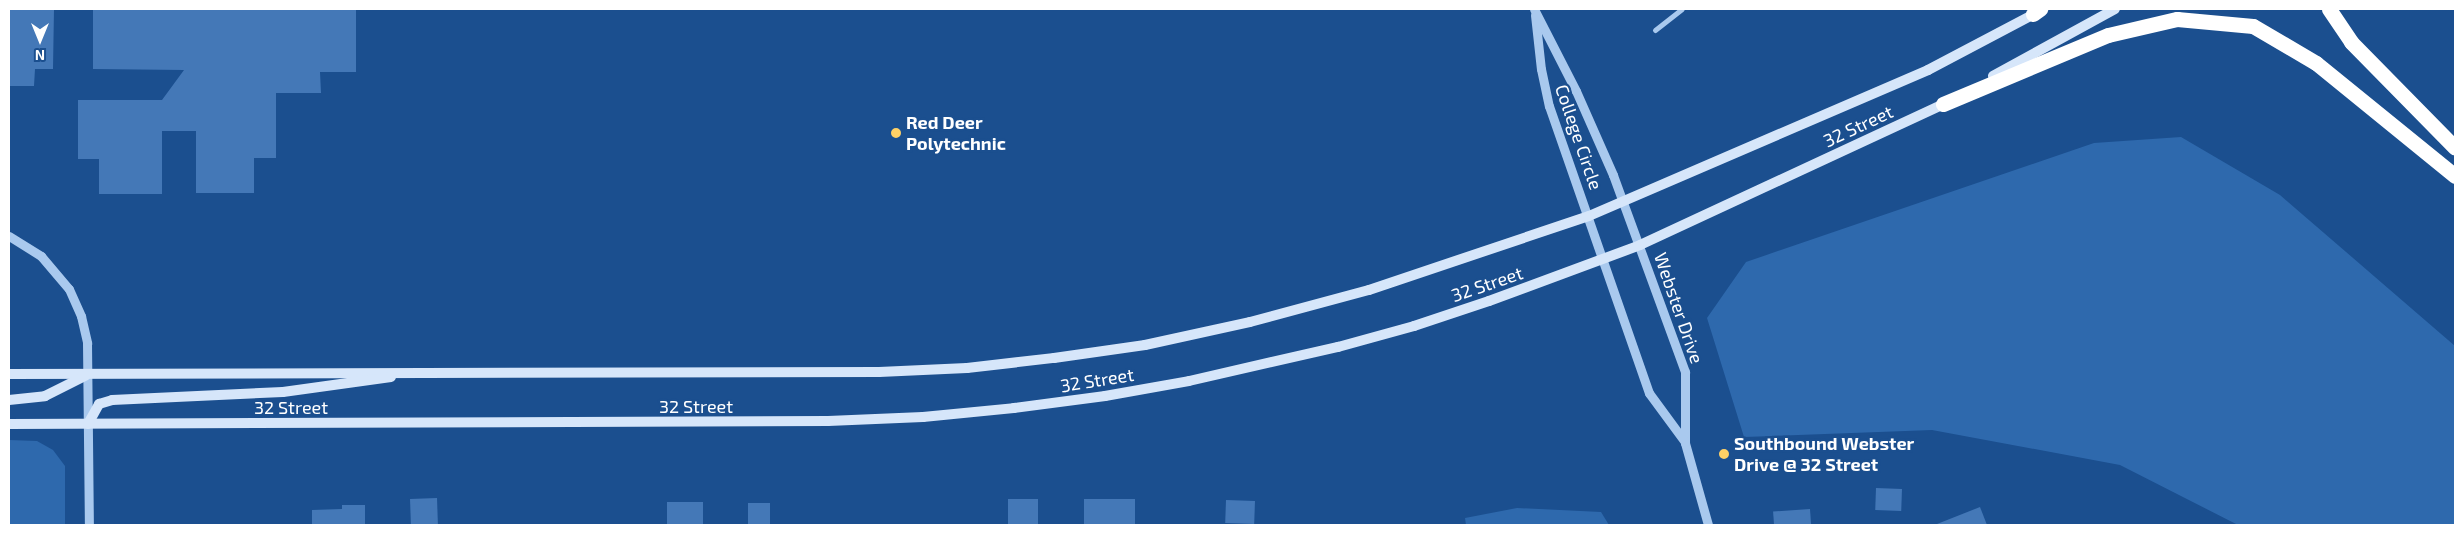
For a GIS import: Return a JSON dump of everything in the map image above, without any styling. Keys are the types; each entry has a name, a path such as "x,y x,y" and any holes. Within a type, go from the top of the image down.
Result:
{"highway":[{"path":"2329,9 2351,42 2455,148"},
{"path":"1943,104 2108,34 2177,20 2253,26 2316,63 2455,176"}],"main road":[{"name":"32 Street","path":"9,424 828,421 923,417 1014,408 1189,381 1338,347 1414,326 1640,245 1943,104 2115,9"},
{"name":"32 Street","path":"9,374 434,372 785,374 879,372 967,368 1145,345 1287,312 1369,290 1589,216 1928,70 2039,10"},
{"path":"88,424 99,404 112,400 283,392 434,372"},
{"path":"9,400 45,396 87,375"}],"street":[{"name":"College Circle","path":"1534,9 1576,91 1640,245"},
{"name":"College Circle","path":"1534,9 1541,69 1549,106 1604,259"},
{"path":"1655,30 1682,9"},
{"path":"9,236 42,256 69,290 85,330 89,525"},
{"name":"Webster Drive","path":"1640,245 1685,372 1685,442 1708,525"},
{"name":"Webster Drive","path":"1604,259 1649,393 1685,442"}],"shaded area":[{"path":"2181,137 2280,195 2455,346 2455,525 2238,525 2120,465 1932,430 1744,437 1707,318 1746,262 2094,143"},
{"path":"9,440 37,441 53,450 65,466 65,525 9,525"},
{"path":"1517,508 1601,512 1609,525 1466,525 1465,518"}],"building":[{"path":"9,9 54,9 53,69 35,69 34,86 9,86"},
{"path":"93,9 356,9 356,72 320,72 321,93 276,93 276,158 254,158 254,193 196,193 196,131 162,131 162,194 99,194 99,159 78,159 78,100 162,100 184,70 93,69"},
{"path":"1876,488 1902,489 1901,511 1875,510"},
{"path":"437,498 438,524 411,525 410,499"},
{"path":"1008,499 1038,499 1038,525 1008,525"},
{"path":"1084,499 1135,499 1135,525 1084,525"},
{"path":"1226,500 1255,501 1254,524 1225,523"},
{"path":"667,502 703,502 703,525 667,525"},
{"path":"748,503 770,503 770,525 748,525"},
{"path":"342,505 365,505 365,525 312,525 312,510 342,509"},
{"path":"1980,507 1987,525 1937,525 1937,524"},
{"path":"1810,509 1811,525 1774,525 1773,512"}],"place":[{"name":"Red Deer Polytechnic","path":"896,133"},
{"name":"Southbound Webster Drive @ 32 Street","path":"1724,454"}]}
